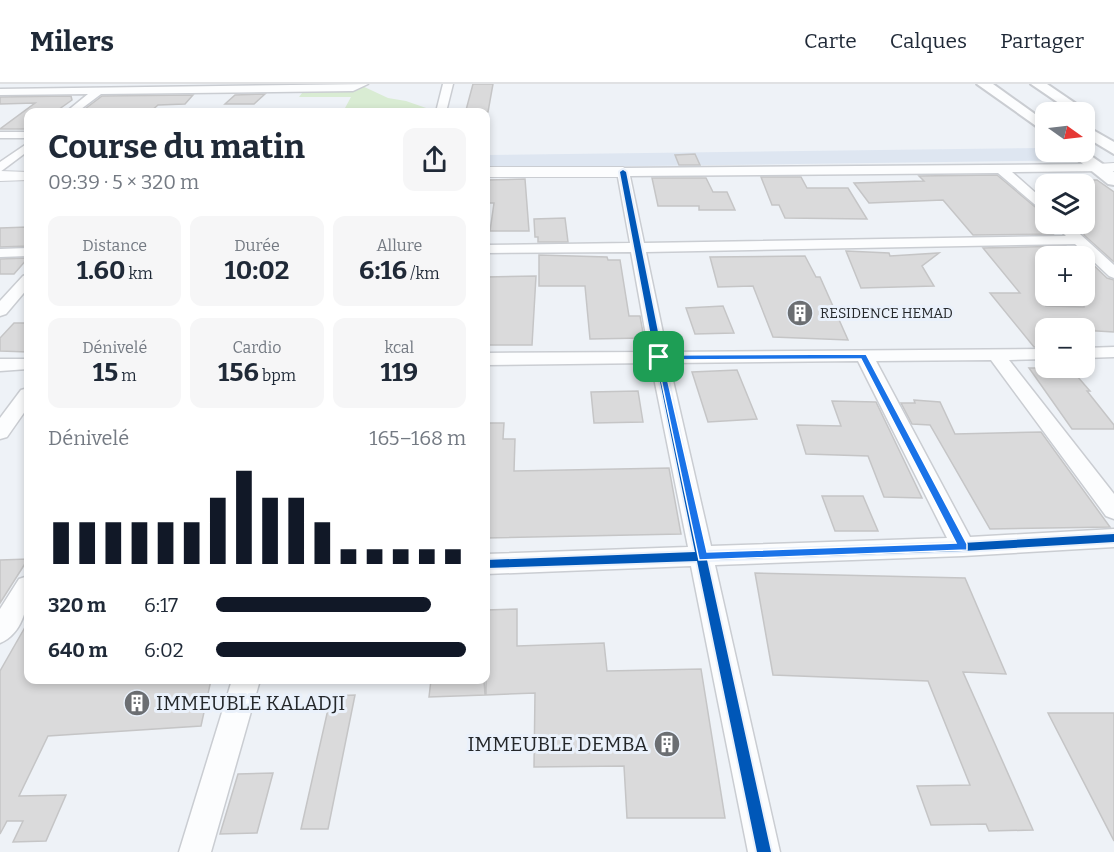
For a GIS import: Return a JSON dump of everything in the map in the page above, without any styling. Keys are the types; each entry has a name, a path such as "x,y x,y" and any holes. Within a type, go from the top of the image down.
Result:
{"main road":[{"path":"984,84 1035,121"},
{"path":"1002,84 1030,91 1057,102"},
{"path":"1030,91 1046,102"},
{"path":"1095,122 1114,135"},
{"path":"1095,136 1114,149"},
{"path":"1095,154 1109,167 1114,180"},
{"path":"1095,161 1109,167"}],"street":[{"path":"76,108 108,84"},
{"path":"0,92 326,89 357,87 363,84"},
{"path":"442,108 448,84"},
{"path":"0,135 24,135"},
{"path":"0,168 24,149"},
{"path":"490,172 1109,167"},
{"path":"1001,168 1035,200"},
{"path":"623,171 659,357 764,852"},
{"path":"0,177 24,176"},
{"path":"1072,234 1114,273"},
{"path":"490,249 1079,240"},
{"path":"0,253 24,252"},
{"path":"0,311 24,284"},
{"path":"1095,353 1114,352"},
{"path":"490,359 1035,354"},
{"path":"996,355 1114,510"},
{"path":"864,356 963,547"},
{"path":"0,365 24,364"},
{"path":"0,432 24,399"},
{"path":"490,564 963,547 1114,538"},
{"path":"0,631 24,592"},
{"path":"195,852 245,684"}],"shaded area":[{"path":"1035,148 1035,161 490,168 490,155"}],"green space":[{"path":"309,84 358,84 388,98 426,108 345,108 351,97 299,97"}],"building":[{"path":"473,84 493,84 489,108 467,108"},
{"path":"265,94 254,104 225,104 235,95"},
{"path":"193,95 185,104 158,105 155,108 86,108 102,96"},
{"path":"71,96 72,100 61,108 28,108 35,103 0,104 0,97"},
{"path":"24,111 24,129 0,129"},
{"path":"695,154 700,165 679,165 675,155"},
{"path":"997,175 1035,207 1035,234 1053,234 973,235 943,200 869,203 854,183 924,181 919,176"},
{"path":"761,177 801,177 807,188 848,188 867,219 785,218 779,205 772,205"},
{"path":"652,178 706,178 713,192 727,192 735,210 699,210 699,206 658,206"},
{"path":"525,179 529,231 490,231 494,203 490,203 490,180"},
{"path":"1095,180 1097,180 1114,192 1114,262 1084,235 1095,234"},
{"path":"565,218 568,242 538,242 538,237 535,237 534,219"},
{"path":"24,227 24,246 0,247 0,228"},
{"path":"1035,247 1035,306 1095,306 1095,267 1107,278 1114,280 1114,332 1095,331 1095,318 1035,318 1034,347 990,293 1020,293 983,248"},
{"path":"846,251 889,253 890,256 939,253 922,266 934,286 861,288"},
{"path":"539,255 607,257 608,260 620,260 629,316 640,316 644,338 590,339 585,286 539,286"},
{"path":"805,256 816,277 820,277 848,340 773,337 753,286 718,287 710,257"},
{"path":"24,258 24,263 14,274 0,274 0,259"},
{"path":"536,276 532,345 490,345 490,277"},
{"path":"723,306 734,333 695,334 686,308"},
{"path":"14,323 24,323 24,352 0,351 0,338"},
{"path":"1029,368 1035,368 1035,377"},
{"path":"737,370 757,419 708,422 692,372"},
{"path":"1036,378 1079,378 1114,425 1114,429 1072,429"},
{"path":"638,391 643,422 594,423 591,392"},
{"path":"914,400 940,402 955,434 1041,432 1110,527 990,529 930,425 912,424 901,403 915,403"},
{"path":"832,401 876,402 922,498 884,497 868,456 806,454 797,425 841,426"},
{"path":"490,423 504,423 503,439 515,439 514,471 669,468 681,534 490,538"},
{"path":"822,496 863,496 878,531 835,531"},
{"path":"24,559 24,565 0,603 0,560"},
{"path":"755,573 965,578 1006,674 963,672 1033,830 989,831 986,824 931,825 917,786 970,785 928,681 773,675"},
{"path":"517,609 517,646 604,643 607,671 701,669 725,818 627,818 624,766 534,767 535,693 486,695 486,684 490,684 490,610"},
{"path":"24,629 24,684 210,684 201,726 48,736 19,796 66,795 46,841 13,842 23,821 7,821 0,834 0,671"},
{"path":"431,684 484,684 485,695 429,697"},
{"path":"355,695 328,829 301,829 331,696"},
{"path":"1048,713 1114,713 1114,841"},
{"path":"273,773 257,833 220,834 238,774"}],"cycle path":[{"path":"623,172 659,357 764,852"},
{"path":"490,564 963,547 1114,538"}],"place":[{"name":"RESIDENCE HEMAD","path":"800,313"},
{"name":"IMMEUBLE KALADJI","path":"137,703"},
{"name":"IMMEUBLE DEMBA","path":"667,744"}],"route":[{"path":"864,356 963,547 702,556 659,357 864,356"}]}
